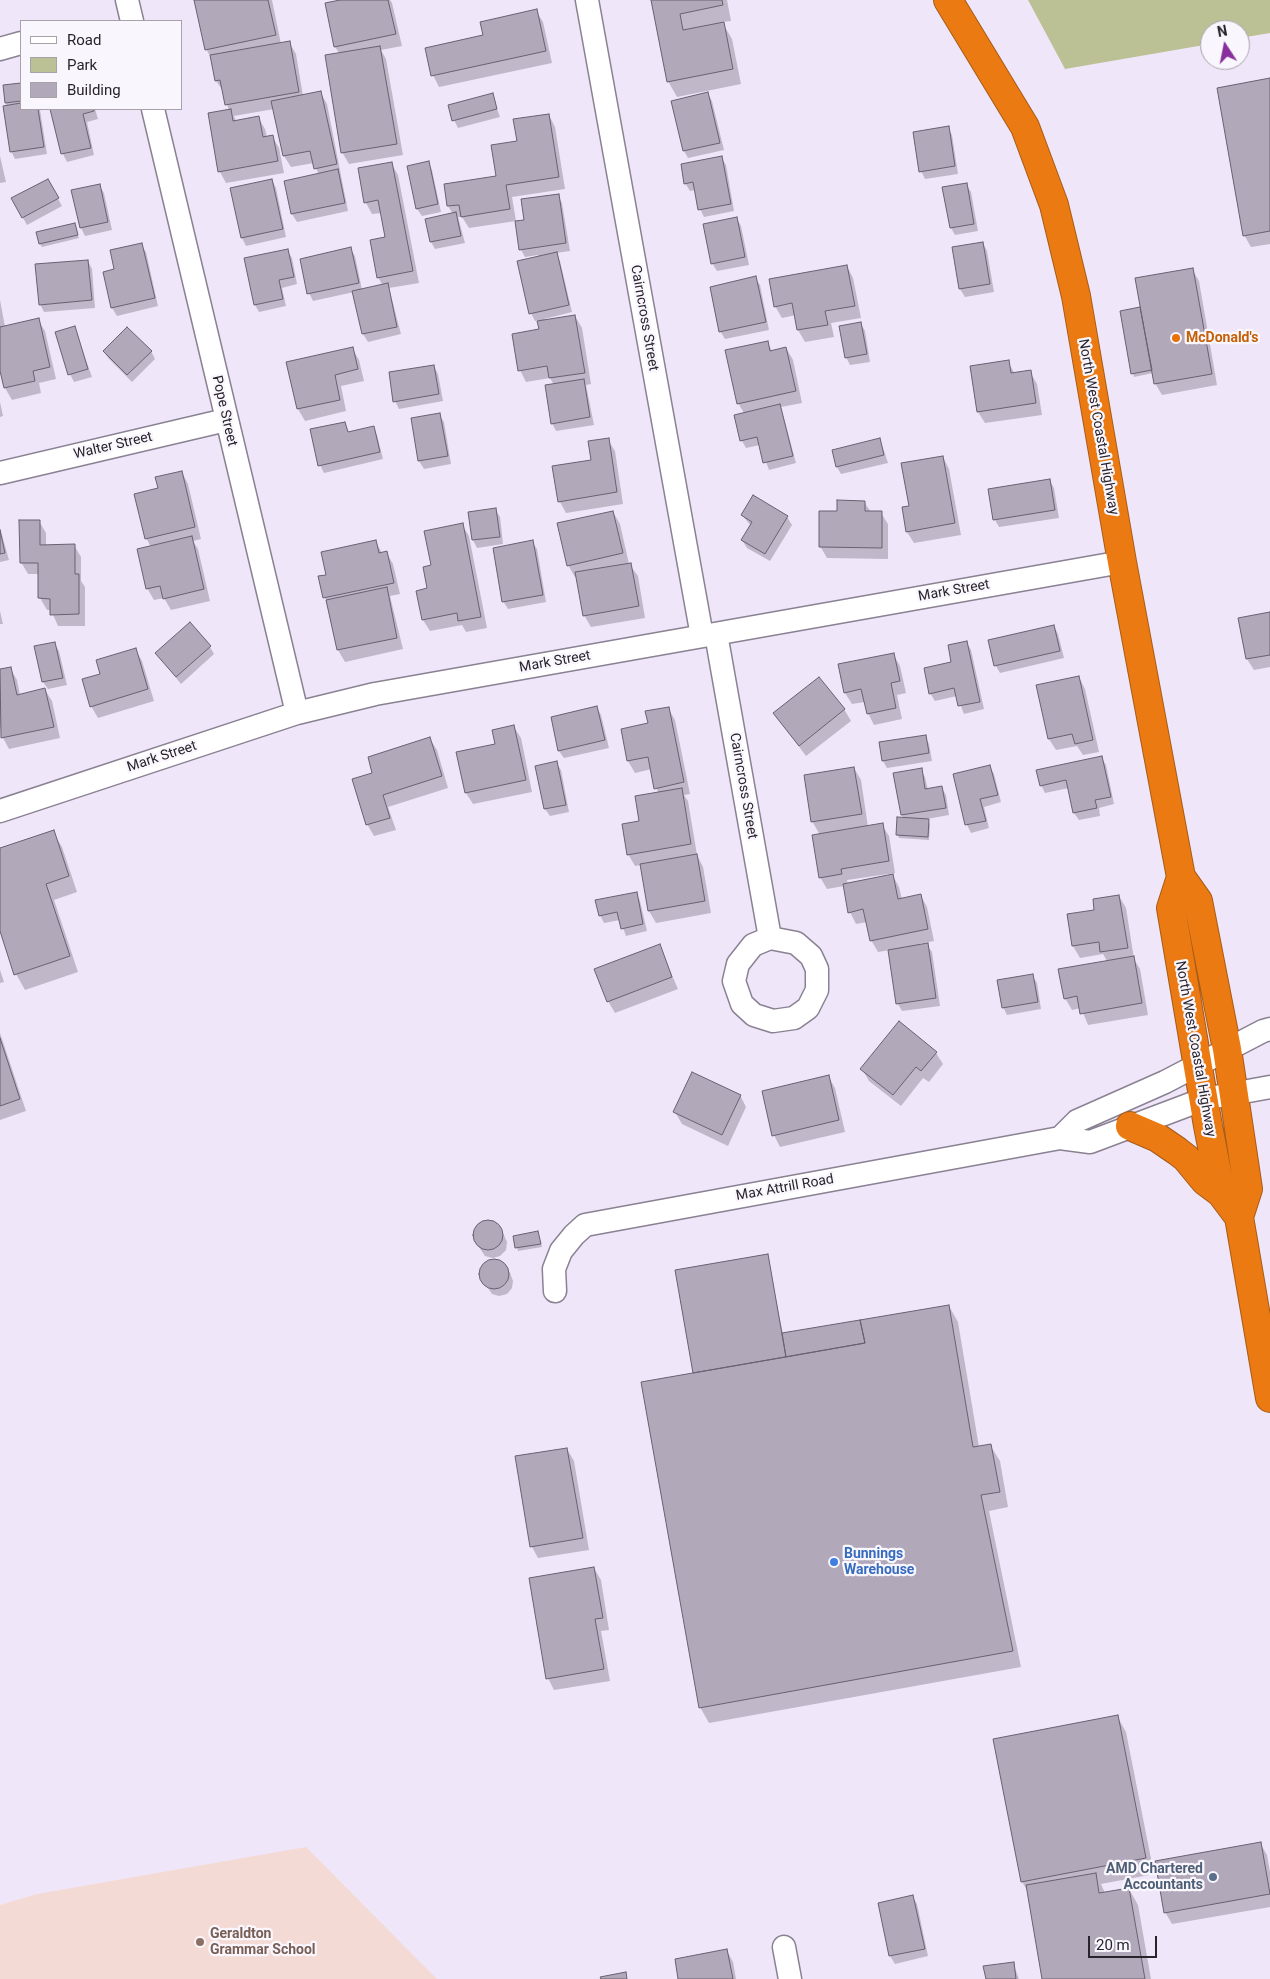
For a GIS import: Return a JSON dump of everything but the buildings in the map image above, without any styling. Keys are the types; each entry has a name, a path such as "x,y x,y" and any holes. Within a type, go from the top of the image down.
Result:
{"highway":[{"name":"North West Coastal Highway","path":"948,0 1025,126 1054,205 1076,296 1122,562 1181,876 1198,901 1234,1094 1248,1189 1239,1217"},
{"name":"North West Coastal Highway","path":"1181,876 1171,908 1221,1192 1239,1217 1270,1398"},
{"path":"1130,1126 1158,1138 1177,1151 1186,1158 1205,1180 1221,1192"}],"street":[{"name":"Cairncross Street","path":"586,0 709,635 770,938"},
{"path":"0,49 20,43"},
{"name":"Pope Street","path":"153,110 297,713"},
{"name":"Walter Street","path":"0,473 226,420"},
{"name":"Mark Street","path":"0,811 297,713 375,694 1122,562"},
{"path":"1060,1138 1077,1121 1165,1082 1226,1049 1270,1029"},
{"name":"Max Attrill Road","path":"555,1291 554,1268 561,1250 574,1234 585,1226 1060,1138 1090,1142 1204,1099 1270,1087"},
{"path":"784,1947 790,1979"}],"shaded area":[{"name":"Geraldton Grammar School","path":"306,1847 437,1979 0,1979 0,1905 37,1894"}],"green space":[{"path":"1028,0 1270,0 1270,33 1250,36 1250,20 1200,20 1200,46 1065,69"}],"place":[{"name":"McDonald's","path":"1176,338"},
{"name":"Bunnings Warehouse","path":"834,1562"},
{"name":"AMD Chartered Accountants","path":"1213,1877"},
{"name":"Geraldton Grammar School","path":"200,1942"}]}
